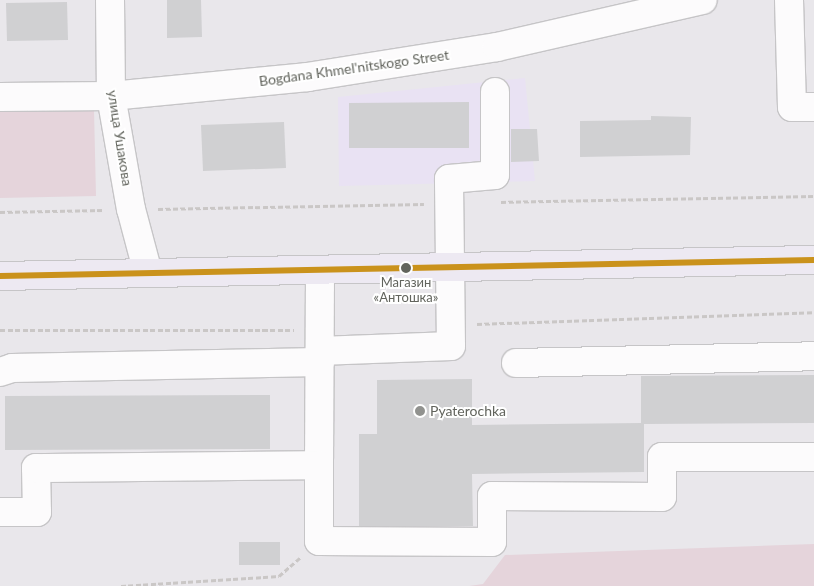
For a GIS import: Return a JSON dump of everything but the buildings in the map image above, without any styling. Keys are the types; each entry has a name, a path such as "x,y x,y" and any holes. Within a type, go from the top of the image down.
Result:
{"main road":[{"path":"0,276 814,260"}],"street":[{"name":"улица Ушакова","path":"110,0 111,96 131,209 148,273"},
{"name":"Bogdana Khmel'nitskogo Street","path":"0,97 111,96 308,77 497,47 704,0"},
{"path":"789,0 792,107 814,107"},
{"path":"0,372 12,368 320,356 452,346 449,179 495,175 494,92"},
{"path":"320,270 319,541 492,542 492,496 662,497 662,457 814,457"},
{"path":"516,363 814,356"},
{"path":"0,512 37,512 36,468 319,465"}],"path":[{"path":"499,202 814,196"},
{"path":"0,212 450,204"},
{"path":"121,586 279,576 319,541"}],"shaded area":[{"path":"525,78 535,181 339,186 338,97"},
{"path":"94,110 96,196 0,198 0,111"},
{"path":"814,544 814,586 469,586 483,584 505,555"}],"transit line":[{"path":"0,276 814,260"}],"place":[{"name":"Магазин «Антошка»","path":"406,268"},
{"name":"Pyaterochka","path":"420,411"}]}
